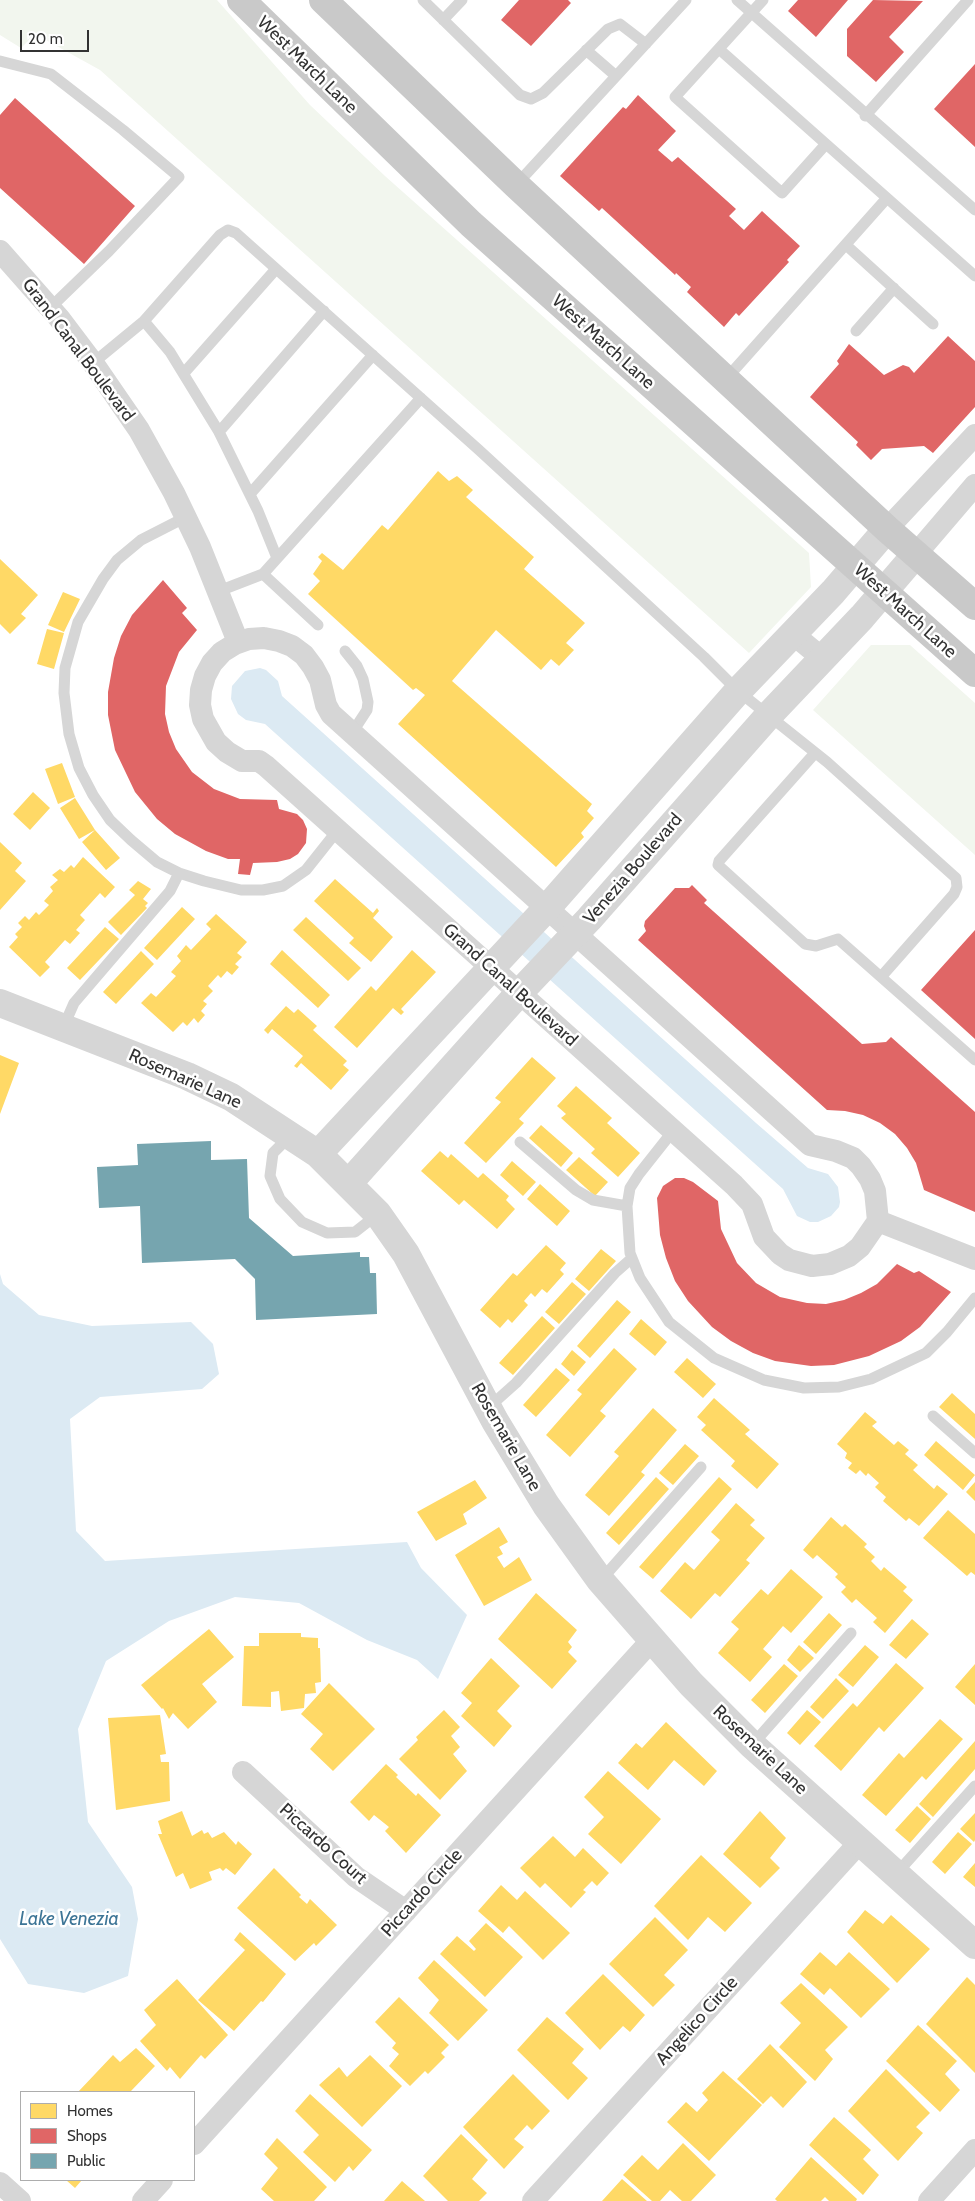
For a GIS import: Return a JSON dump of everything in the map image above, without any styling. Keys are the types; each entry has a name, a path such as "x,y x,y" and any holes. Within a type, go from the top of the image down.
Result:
{"main road":[{"name":"West March Lane","path":"240,0 471,224 975,673"},
{"path":"323,0 516,185 887,529 975,606"}],"street":[{"name":"Grand Canal Boulevard","path":"0,251 50,308 93,363 139,430 186,517 219,591 238,642"},
{"path":"318,1154 490,967 547,908 738,691 855,567 887,529 975,434"},
{"path":"916,554 975,485"},
{"name":"Venezia Boulevard","path":"348,1184 575,934 769,715 862,617 916,554"},
{"path":"792,634 822,658"},
{"name":"Grand Canal Boulevard","path":"264,638 292,646 314,667 330,714 352,733 810,1145 836,1150 853,1158 861,1166 875,1191 878,1221 860,1247 849,1256 830,1264 812,1266 789,1260 771,1246 764,1237 752,1204 673,1131 266,766 259,761 242,761 227,752 210,733 203,720 200,705 201,690 205,676 212,663 222,652 238,642 264,638"},
{"name":"Rosemarie Lane","path":"0,1003 205,1084 231,1097 318,1154 378,1214 406,1254 488,1408 546,1505 600,1580 651,1641 752,1745 975,1945"},
{"path":"878,1221 973,1256"},
{"name":"Piccardo Circle","path":"195,2143 651,1641"},
{"name":"Piccardo Court","path":"243,1772 356,1877 406,1911"},
{"name":"Angelico Circle","path":"533,2201 860,1842"},
{"path":"929,2201 975,2150"},
{"path":"143,2201 161,2181"},
{"path":"0,2184 20,2201"}],"lane":[{"path":"423,0 520,95 531,99 543,93 608,29 620,24 646,44"},
{"path":"443,20 462,0"},
{"path":"516,185 686,0"},
{"path":"737,0 865,116 975,210"},
{"path":"763,0 675,97 782,193 826,144"},
{"path":"865,116 968,0"},
{"path":"718,49 975,276"},
{"path":"586,50 616,76"},
{"path":"0,61 51,74 123,130 179,177 109,251 50,308"},
{"path":"726,378 887,198"},
{"path":"93,363 144,321 220,235 228,230 236,233 421,398 704,657 738,691 815,753 956,878 957,887 954,894 881,977"},
{"path":"846,245 934,324"},
{"path":"184,373 276,269"},
{"path":"856,331 894,288"},
{"path":"219,432 324,311"},
{"path":"144,321 170,352 219,432 250,494 277,558"},
{"path":"250,494 373,356"},
{"path":"219,591 263,574 421,398"},
{"path":"186,517 129,549 117,560 78,622 65,668 64,693 69,734 79,768 93,795 110,820 156,862 179,873 241,890 263,890 283,886 306,870 338,831"},
{"path":"263,574 318,626"},
{"path":"345,651 358,666 368,702 367,710 352,733"},
{"path":"815,753 719,861 718,865 805,944 816,946 838,939 975,1060"},
{"path":"63,1028 74,1003 170,891 179,873"},
{"path":"673,1131 630,1188 627,1206 630,1253 640,1278 669,1322 686,1338 714,1358 764,1380 804,1388 839,1387 871,1379 900,1367 926,1353 973,1304"},
{"path":"291,1135 273,1153 270,1176 280,1200 302,1222 327,1233 355,1232 378,1214"},
{"path":"520,1142 576,1190 593,1200 627,1206"},
{"path":"488,1408 516,1383 615,1273 632,1258"},
{"path":"933,1416 975,1453"},
{"path":"600,1580 701,1467"},
{"path":"752,1745 851,1632"},
{"path":"896,1874 975,1786"}],"shaded area":[{"path":"0,0 217,0 310,105 385,176 809,553 811,587 749,653 100,70 35,34 21,48 0,35"},
{"path":"871,645 910,645 975,703 975,855 813,710"}],"water":[{"path":"260,668 266,670 278,681 282,696 756,1123 808,1168 828,1174 838,1187 840,1202 839,1207 831,1216 818,1222 810,1222 797,1216 783,1189 265,724 246,720 238,714 231,699 232,686 245,671"},
{"name":"Lake Venezia","path":"0,1274 3,1284 39,1315 92,1326 191,1322 213,1344 219,1374 202,1389 100,1397 70,1419 76,1531 105,1561 407,1542 421,1568 467,1615 438,1679 417,1660 367,1640 299,1603 235,1597 169,1621 106,1661 78,1729 88,1822 132,1887 138,1919 128,1976 84,1993 28,1984 0,1939"}],"building: Homes":[{"path":"438,471 449,481 457,476 473,490 466,497 534,557 524,569 585,623 566,643 574,650 559,666 551,659 541,670 496,630 452,681 592,804 587,811 594,818 581,833 584,837 556,867 398,724 425,695 416,688 413,690 308,594 320,581 313,574 322,561 318,557 322,553 343,570 382,525 388,530"},
{"path":"0,559 38,595 21,614 26,618 10,634 0,624"},
{"path":"63,592 80,599 64,632 48,625"},
{"path":"47,629 64,633 54,669 37,664"},
{"path":"62,763 75,797 58,804 45,769"},
{"path":"33,792 50,808 30,830 13,814"},
{"path":"75,798 95,830 79,839 60,808"},
{"path":"95,830 120,858 106,870 82,842"},
{"path":"0,842 22,863 15,871 26,881 0,910"},
{"path":"83,857 115,887 105,898 100,893 80,915 85,920 76,930 80,933 70,944 65,940 45,962 50,967 40,977 9,947 18,937 15,934 22,927 18,923 25,916 29,920 36,912 39,915 49,905 44,901 53,891 50,887 58,880 52,875 60,869 64,872 71,865 74,868"},
{"path":"335,879 373,913 377,908 379,911 373,918 393,937 371,962 349,943 354,938 314,901"},
{"path":"138,881 151,889 143,899 148,903 145,906 147,908 121,935 108,922 135,895 129,890"},
{"path":"182,907 195,919 157,960 144,948"},
{"path":"216,914 247,942 237,953 242,957 235,964 239,967 232,975 227,971 221,978 218,975 208,986 213,991 203,1001 207,1004 201,1011 205,1015 198,1023 194,1018 187,1026 183,1022 173,1032 141,1003 151,993 156,997 176,976 171,972 181,961 177,956 186,945 191,950 211,929 206,924"},
{"path":"306,917 361,968 348,981 293,930"},
{"path":"105,927 119,939 80,980 67,968"},
{"path":"282,950 330,995 318,1008 270,964"},
{"path":"412,950 436,972 401,1009 404,1012 401,1015 393,1008 357,1048 334,1027 371,986 376,991"},
{"path":"141,951 154,964 116,1004 103,992"},
{"path":"286,1006 294,1013 298,1009 317,1026 313,1030 347,1061 343,1065 349,1070 331,1090 301,1063 297,1068 294,1066 303,1056 272,1029 268,1034 264,1030"},
{"path":"0,1055 19,1063 0,1114"},
{"path":"532,1057 556,1078 519,1119 524,1123 486,1163 464,1143 501,1102 495,1098"},
{"path":"576,1086 612,1118 607,1123 640,1153 618,1177 591,1153 595,1149 561,1118 566,1114 557,1106"},
{"path":"541,1125 573,1153 561,1167 529,1138"},
{"path":"440,1151 448,1158 451,1154 478,1178 483,1173 509,1196 506,1200 515,1209 497,1229 464,1200 459,1205 421,1171"},
{"path":"579,1157 608,1182 595,1196 566,1170"},
{"path":"512,1161 536,1182 523,1196 500,1175"},
{"path":"540,1184 570,1211 557,1226 527,1199"},
{"path":"546,1245 566,1263 560,1270 564,1274 547,1293 542,1289 535,1297 531,1293 524,1301 528,1305 512,1323 508,1319 500,1328 480,1310 513,1273 517,1276"},
{"path":"601,1249 616,1261 589,1291 575,1279"},
{"path":"572,1282 586,1294 559,1324 545,1312"},
{"path":"617,1300 631,1312 590,1358 577,1346"},
{"path":"542,1316 555,1328 513,1375 499,1363"},
{"path":"641,1319 667,1342 655,1356 629,1334"},
{"path":"614,1348 637,1369 600,1411 606,1416 570,1457 546,1435 582,1394 577,1390"},
{"path":"572,1350 586,1362 574,1376 561,1364"},
{"path":"687,1358 716,1384 703,1398 674,1372"},
{"path":"556,1368 570,1380 536,1417 523,1405"},
{"path":"952,1393 975,1414 975,1439 939,1407"},
{"path":"714,1398 750,1430 745,1434 779,1464 757,1489 731,1466 735,1461 701,1430 706,1425 697,1417"},
{"path":"653,1408 677,1430 641,1472 645,1475 609,1516 585,1495 619,1456 614,1452"},
{"path":"865,1412 877,1422 872,1426 894,1445 898,1441 909,1450 905,1454 918,1465 913,1470 934,1489 937,1485 948,1494 919,1526 909,1518 906,1521 883,1501 886,1497 875,1487 879,1483 868,1473 866,1476 860,1470 856,1474 848,1468 852,1463 845,1458 847,1453 837,1444"},
{"path":"936,1441 975,1475 963,1490 924,1455"},
{"path":"685,1444 699,1456 673,1485 659,1473"},
{"path":"656,1477 669,1489 619,1545 606,1533"},
{"path":"719,1477 732,1489 653,1579 639,1567"},
{"path":"475,1480 487,1498 463,1514 467,1524 436,1541 417,1512"},
{"path":"975,1482 975,1501 966,1492"},
{"path":"736,1503 755,1520 750,1525 765,1538 746,1560 750,1563 720,1597 715,1593 691,1619 660,1591 685,1562 694,1570 720,1540 711,1532"},
{"path":"948,1510 975,1534 975,1575 971,1572 967,1576 923,1538"},
{"path":"831,1517 842,1527 845,1524 867,1544 864,1547 875,1557 871,1561 881,1571 884,1567 907,1587 903,1591 913,1600 885,1633 873,1622 877,1618 856,1599 852,1603 841,1592 846,1587 835,1577 838,1574 817,1555 813,1559 803,1550"},
{"path":"499,1527 508,1542 499,1547 503,1554 497,1557 504,1568 519,1557 532,1580 484,1606 455,1555"},
{"path":"791,1569 823,1597 791,1633 783,1626 763,1649 772,1657 750,1682 718,1653 739,1629 731,1622 761,1589 768,1595"},
{"path":"536,1593 577,1630 568,1642 572,1647 568,1652 577,1661 552,1689 498,1639"},
{"path":"829,1613 842,1625 816,1654 803,1642"},
{"path":"912,1619 929,1634 906,1659 889,1645"},
{"path":"209,1629 234,1657 202,1684 217,1702 188,1729 173,1713 169,1719 163,1708 141,1685"},
{"path":"259,1633 301,1633 301,1637 318,1638 321,1682 315,1683 316,1693 305,1694 304,1708 281,1711 279,1691 271,1692 271,1707 242,1706 244,1646 259,1646"},
{"path":"799,1645 814,1658 800,1672 787,1660"},
{"path":"865,1645 879,1657 853,1687 838,1675"},
{"path":"491,1658 520,1686 497,1711 512,1726 494,1747 461,1716 472,1703 461,1693"},
{"path":"896,1663 924,1688 884,1732 879,1727 841,1771 814,1746 853,1703 857,1707"},
{"path":"784,1664 798,1676 765,1713 751,1700"},
{"path":"975,1664 975,1705 955,1687"},
{"path":"836,1678 849,1691 823,1719 810,1707"},
{"path":"329,1683 375,1729 333,1771 310,1749 323,1734 301,1714"},
{"path":"444,1710 460,1727 451,1736 460,1747 453,1754 467,1771 440,1800 399,1759 418,1740 416,1737"},
{"path":"807,1710 821,1722 800,1745 787,1733"},
{"path":"160,1715 166,1754 160,1755 161,1762 169,1762 170,1801 116,1810 108,1718"},
{"path":"940,1719 963,1739 926,1780 922,1776 886,1816 862,1795 899,1753 904,1758"},
{"path":"666,1722 717,1771 704,1786 674,1760 648,1790 618,1763 636,1743 642,1748"},
{"path":"975,1741 975,1769 933,1817 919,1804"},
{"path":"386,1764 398,1775 396,1777 416,1796 418,1793 441,1815 406,1853 385,1831 389,1827 374,1815 369,1821 350,1802"},
{"path":"608,1771 661,1819 621,1864 588,1834 604,1817 584,1797"},
{"path":"917,1806 931,1819 910,1843 895,1830"},
{"path":"182,1811 192,1836 202,1830 204,1834 208,1832 212,1838 224,1832 236,1845 238,1841 252,1854 235,1875 226,1868 223,1871 220,1868 209,1872 212,1880 190,1889 183,1873 176,1877 158,1834 162,1834 158,1821"},
{"path":"760,1811 786,1838 770,1858 780,1868 760,1888 723,1854"},
{"path":"975,1813 975,1840 974,1842 960,1829"},
{"path":"958,1832 972,1844 945,1874 932,1862"},
{"path":"553,1836 575,1857 583,1848 609,1873 597,1886 592,1881 583,1890 586,1892 571,1908 545,1883 540,1888 520,1868"},
{"path":"701,1855 752,1903 725,1932 708,1917 688,1940 654,1906"},
{"path":"975,1863 975,1887 963,1877"},
{"path":"274,1868 301,1895 299,1897 307,1904 310,1899 337,1925 316,1946 314,1943 295,1961 237,1908"},
{"path":"501,1885 517,1900 525,1891 570,1933 543,1960 509,1926 503,1933 478,1911"},
{"path":"865,1910 883,1924 891,1915 930,1949 897,1983 847,1932"},
{"path":"655,1917 688,1950 664,1975 675,1985 653,2007 609,1964"},
{"path":"486,1923 523,1957 485,1997 440,1954 457,1936 474,1951 476,1949 469,1941"},
{"path":"240,1932 286,1974 263,2002 261,2001 234,2031 198,2000 245,1950 234,1940"},
{"path":"820,1952 836,1966 849,1952 890,1989 861,2018 830,1988 824,1995 800,1974"},
{"path":"434,1960 488,2010 458,2041 429,2013 439,2000 418,1978"},
{"path":"603,1974 645,2015 630,2032 623,2026 600,2050 565,2013"},
{"path":"967,1977 975,1985 975,2073 926,2024"},
{"path":"177,1979 228,2035 205,2059 201,2055 180,2079 170,2067 167,2071 140,2041 156,2025 144,2010"},
{"path":"801,1983 848,2027 825,2050 833,2059 815,2081 779,2047 801,2023 780,2003"},
{"path":"399,1997 449,2045 441,2053 445,2057 428,2074 425,2071 410,2086 389,2066 399,2054 392,2048 396,2043 375,2022"},
{"path":"547,2017 584,2049 572,2063 588,2078 568,2100 517,2050"},
{"path":"918,2025 957,2061 945,2074 960,2090 940,2112 886,2061"},
{"path":"770,2044 807,2082 783,2108 771,2096 763,2104 737,2079"},
{"path":"136,2048 155,2066 131,2091 79,2091 113,2055 120,2062"},
{"path":"370,2055 402,2086 362,2127 319,2085 339,2067 347,2077"},
{"path":"886,2069 930,2113 916,2127 923,2133 898,2161 848,2111"},
{"path":"723,2071 762,2105 709,2161 667,2122 686,2102 697,2112 708,2100 702,2093"},
{"path":"513,2074 550,2111 532,2130 527,2125 514,2139 524,2147 504,2169 463,2127"},
{"path":"310,2094 372,2150 353,2171 349,2166 335,2182 303,2152 319,2135 295,2111"},
{"path":"834,2117 871,2150 863,2159 879,2175 863,2195 809,2145"},
{"path":"461,2134 488,2160 472,2179 487,2193 479,2201 448,2201 423,2176"},
{"path":"277,2138 327,2187 314,2201 274,2201 261,2189 278,2168 264,2154"},
{"path":"683,2143 716,2175 691,2201 682,2201 670,2190 660,2201 652,2201 623,2175 642,2155 658,2170"},
{"path":"811,2157 857,2199 856,2201 829,2201 825,2197 821,2201 777,2201 775,2199"},
{"path":"622,2179 647,2201 602,2201"},
{"path":"67,2181 81,2181 75,2188"},
{"path":"402,2181 425,2201 384,2201"}],"building: Shops":[{"path":"519,0 568,0 571,3 531,46 501,20"},
{"path":"798,0 848,0 816,37 788,11"},
{"path":"873,0 923,1 889,37 904,52 876,82 847,56 847,29"},
{"path":"975,64 975,147 934,109"},
{"path":"638,95 676,131 658,150 672,162 678,157 736,209 729,216 744,230 762,211 800,246 787,260 789,262 739,316 736,313 724,327 687,292 691,287 676,273 675,275 602,208 599,211 560,176 623,107 626,109"},
{"path":"15,98 135,206 84,264 0,188 0,115"},
{"path":"948,336 975,361 975,407 933,453 924,446 882,449 871,460 856,445 858,442 810,397 839,364 837,361 849,344 884,375 903,365 909,367 914,373"},
{"path":"163,580 187,608 182,613 197,630 179,652 166,686 165,714 169,732 176,749 192,772 214,789 240,799 277,800 279,809 297,814 303,820 307,829 306,843 298,854 290,859 277,862 253,863 250,875 238,874 240,859 228,859 206,851 175,834 157,819 135,792 115,750 108,715 108,692 114,658 121,636 132,615"},
{"path":"692,885 707,900 704,903 862,1044 886,1042 891,1037 975,1112 975,1212 924,1190 916,1163 907,1148 895,1134 880,1123 863,1115 827,1110 638,940 646,931 645,921 675,888 689,888"},
{"path":"975,930 975,1039 921,990"},
{"path":"675,1178 684,1178 693,1182 718,1201 721,1229 737,1263 756,1283 780,1297 807,1303 826,1304 844,1300 877,1284 897,1264 914,1273 919,1271 951,1292 920,1327 901,1341 869,1356 834,1365 811,1366 775,1361 753,1353 731,1341 712,1327 688,1301 675,1281 660,1235 657,1198 663,1186"}],"building: Public":[{"path":"211,1141 211,1160 247,1159 249,1218 293,1256 360,1252 360,1257 369,1257 370,1273 376,1273 377,1314 256,1320 255,1279 235,1259 142,1263 140,1206 99,1208 97,1167 138,1165 137,1144"}]}
